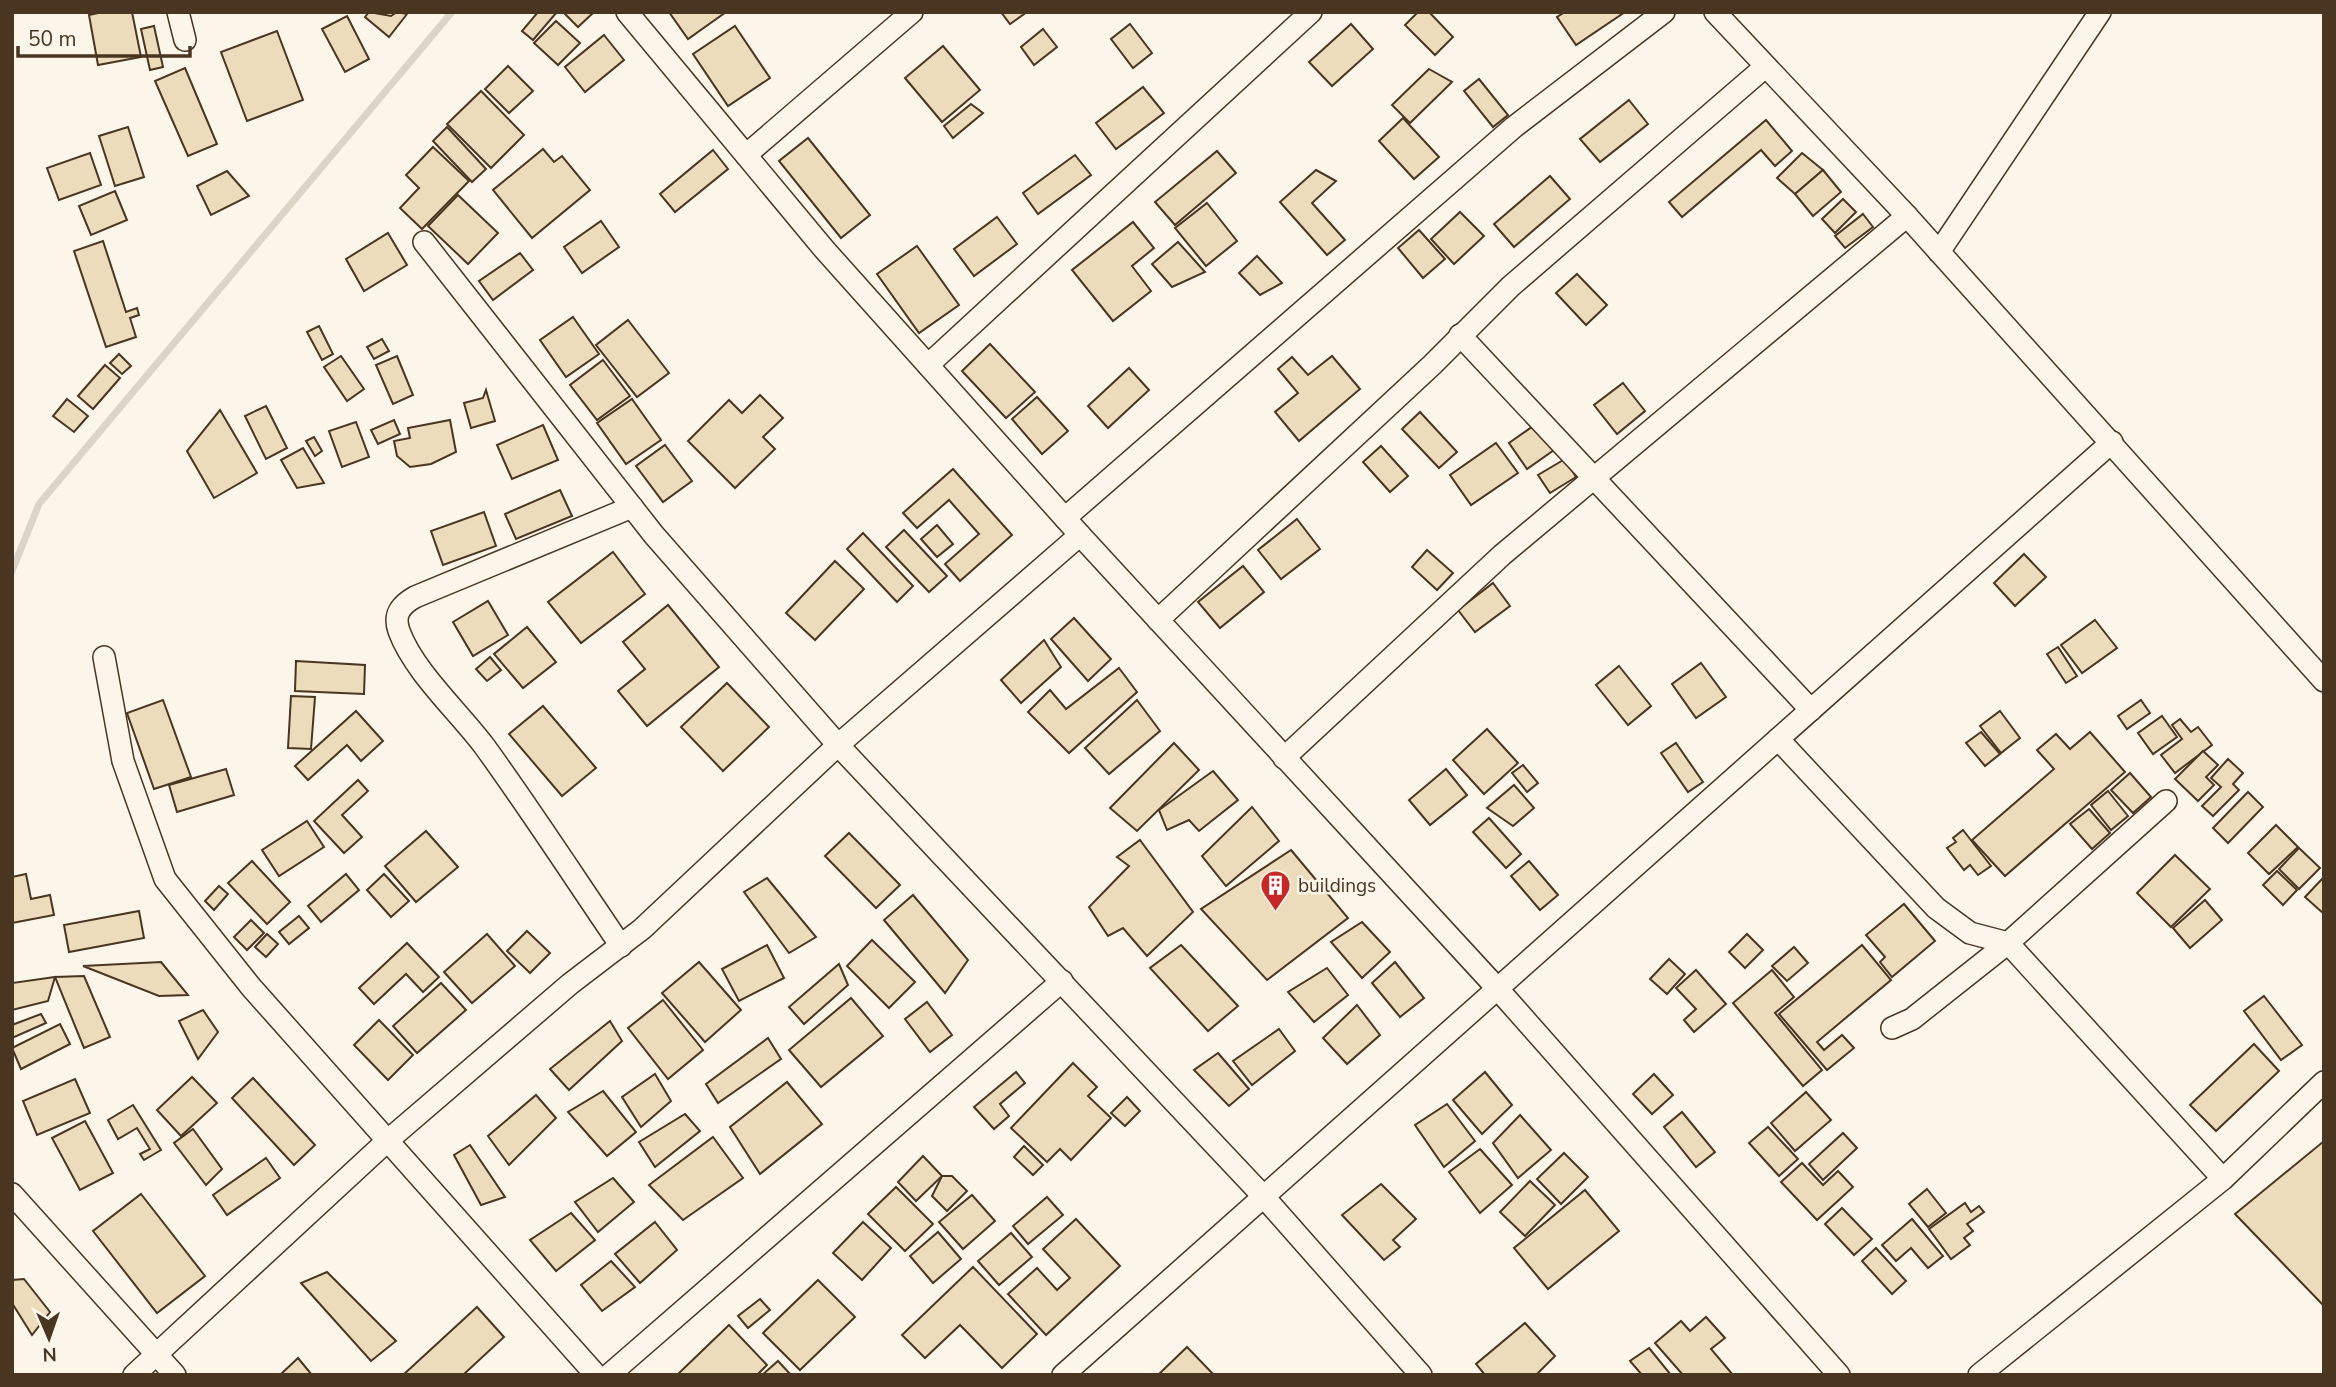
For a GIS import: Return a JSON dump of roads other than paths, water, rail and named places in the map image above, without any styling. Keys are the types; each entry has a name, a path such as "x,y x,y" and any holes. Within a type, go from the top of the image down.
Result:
{"street":[{"path":"178,12 185,40"},
{"path":"627,12 746,155 928,365 1080,535 1496,988 1839,1375"},
{"path":"746,155 912,12"},
{"path":"928,365 1311,12"},
{"path":"1065,518 1514,127 1664,12"},
{"path":"1715,12 1907,216 2324,681"},
{"path":"1939,252 2100,12"},
{"path":"1158,620 1432,365 1511,286 1765,67"},
{"path":"1284,758 1454,598 1593,476 1907,216"},
{"path":"424,242 632,507 838,745 1264,1197 1421,1375"},
{"path":"1460,335 1811,710"},
{"path":"1063,1375 2112,442"},
{"path":"621,946 484,747 409,651 398,629 397,615 402,605 415,597 632,507"},
{"path":"134,1375 386,1142 570,984 621,946 838,745 1080,535"},
{"path":"104,657 123,761 165,879 250,987 596,1375"},
{"path":"1779,739 1936,908 1970,933 2008,943 2223,1179"},
{"path":"1892,1028 1912,1019 2008,943 2166,802"},
{"path":"609,1375 1062,981"},
{"path":"1979,1375 2223,1179 2324,1082"},
{"path":"12,1194 175,1375"}],"waterway":[{"path":"12,571 39,504 452,12"}],"place":[{"name":"buildings","path":"1275,913"}]}
